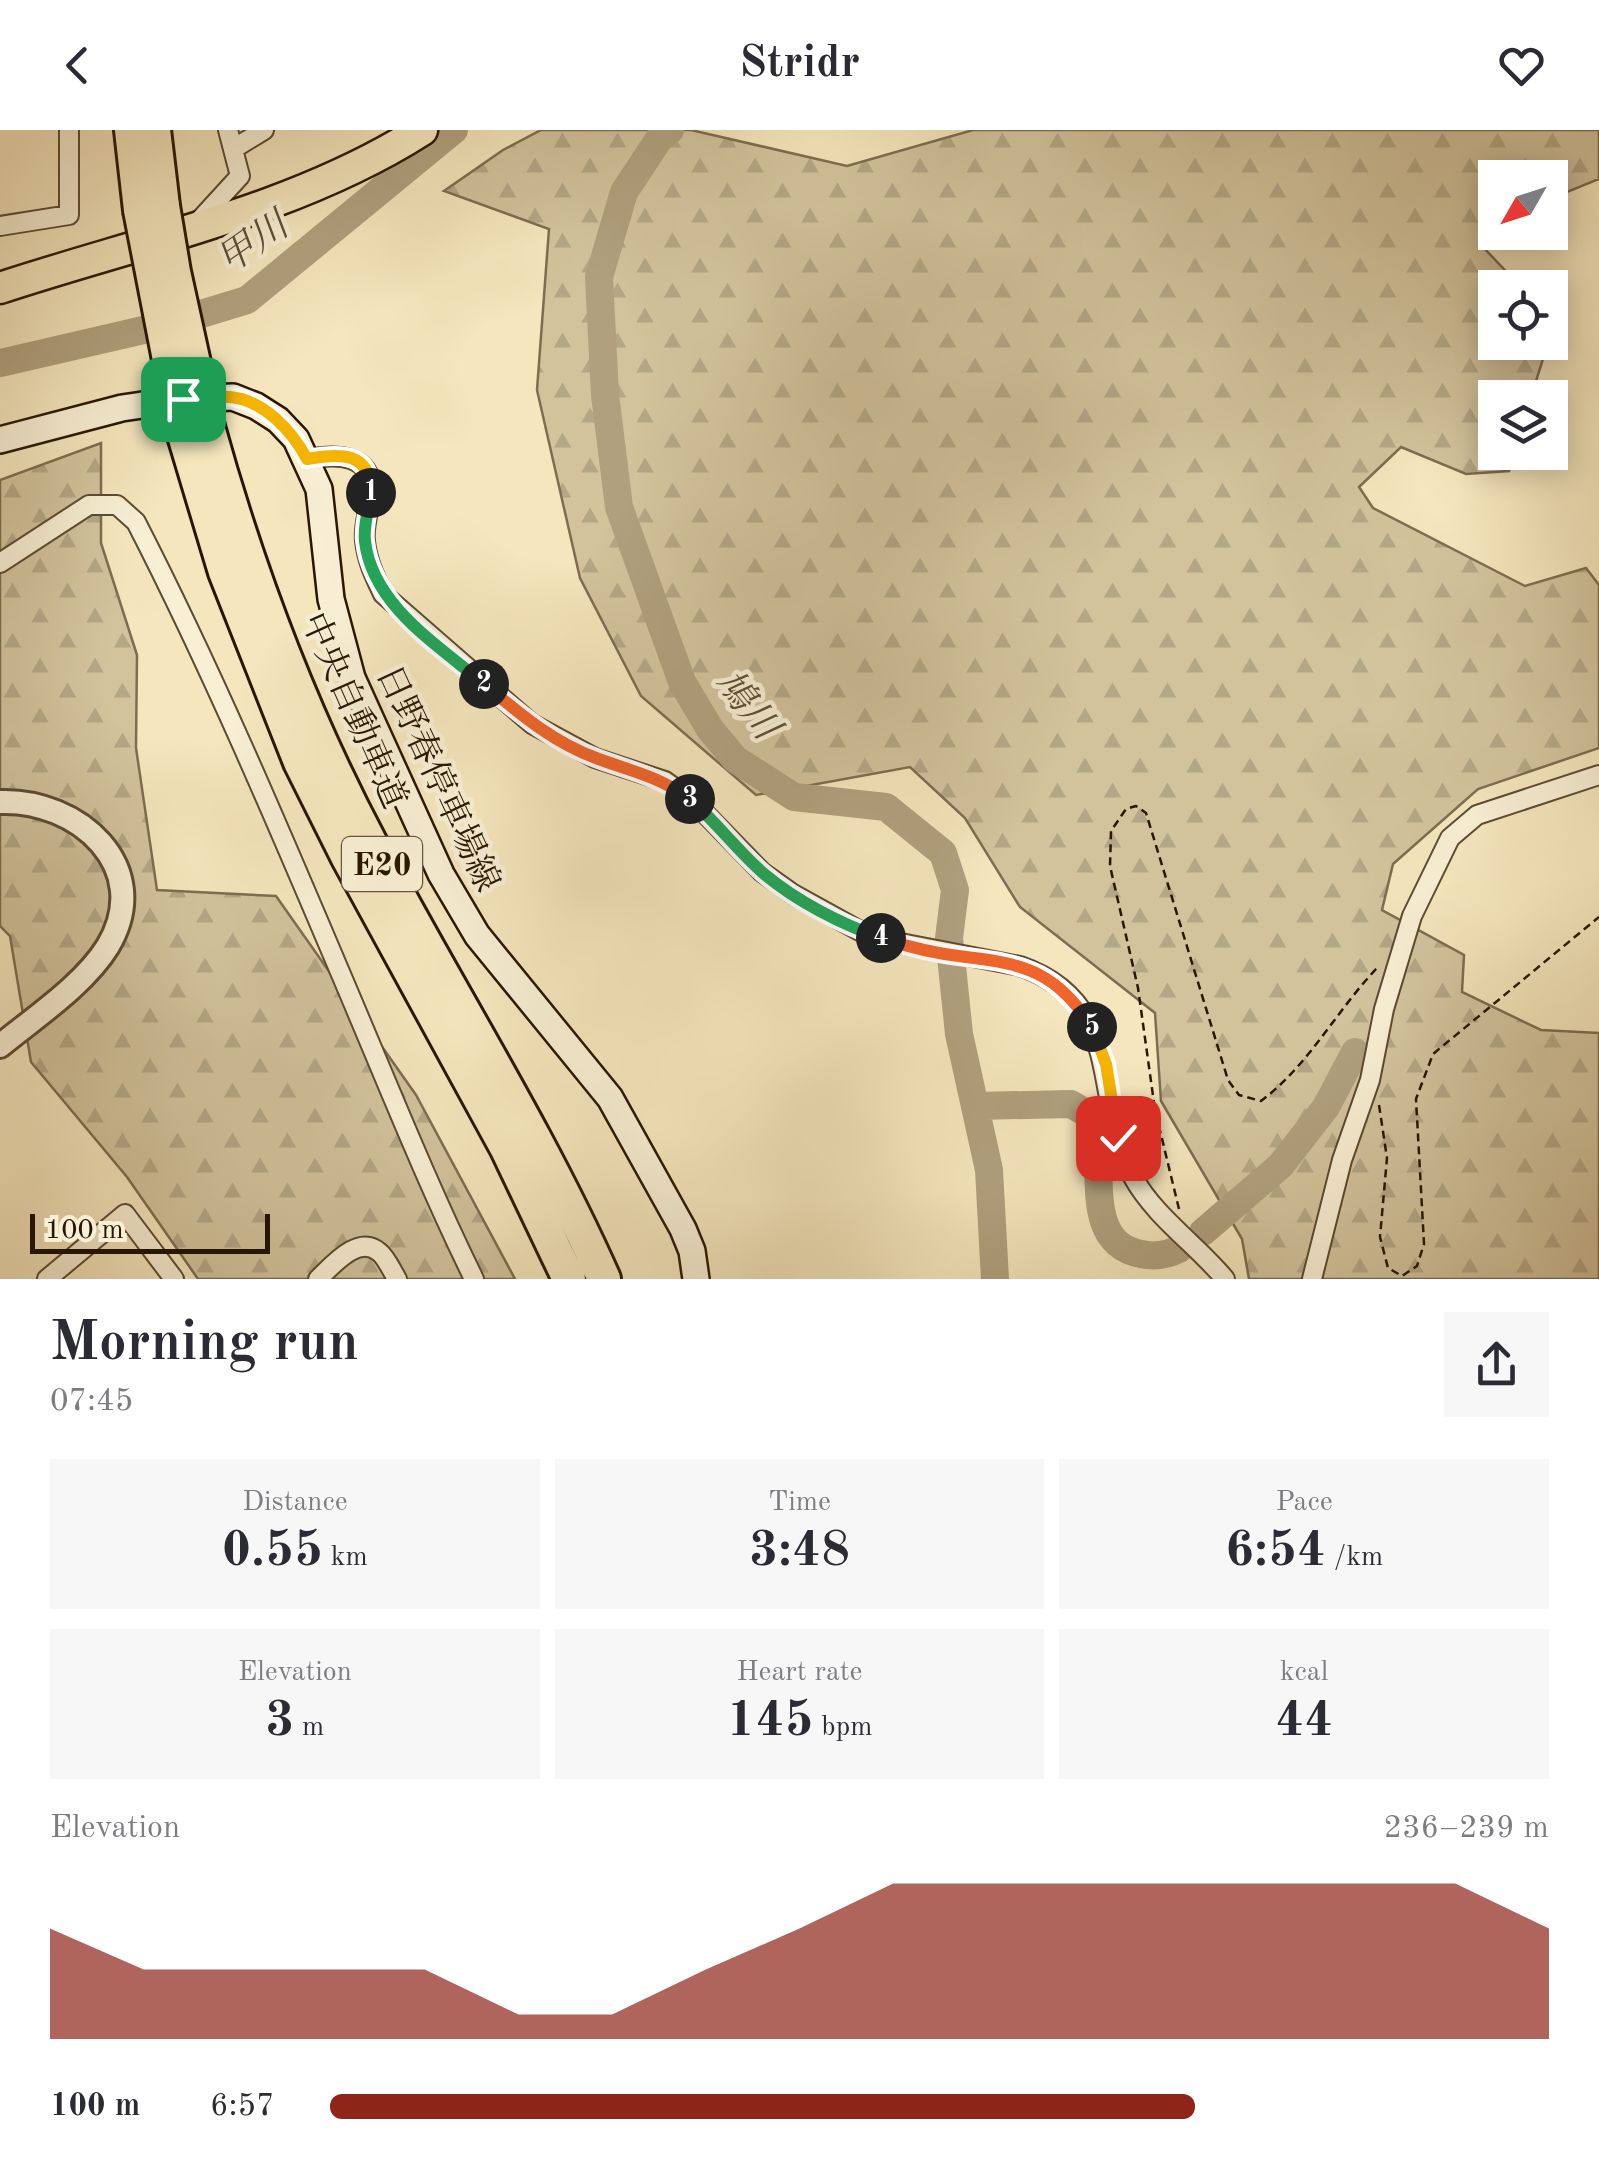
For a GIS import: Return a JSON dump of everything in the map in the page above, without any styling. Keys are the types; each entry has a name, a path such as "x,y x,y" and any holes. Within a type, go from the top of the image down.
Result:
{"highway":[{"name":"中央自動車道","path":"130,130 178,292 195,430 225,572 300,762 507,1149 569,1279"},
{"name":"中央自動車道","path":"152,208 154,130"},
{"path":"0,288 249,210 344,172 422,130"},
{"name":"中央自動車道","path":"195,430 325,750 371,844 531,1129 604,1279"}],"main road":[{"name":"日野春停車場線","path":"0,440 122,408 233,397 278,420 296,439 320,489 331,599 346,660 441,874 477,935 610,1098 683,1229 692,1251 696,1279"}],"street":[{"path":"0,226 69,215 69,130"},
{"path":"194,226 240,176 228,130"},
{"path":"233,150 264,130"},
{"path":"307,459 333,454 353,458 364,466 371,488 364,536 370,565 383,594 532,724 595,758 664,781 692,800 762,872 793,894 860,930 916,947 995,960 1036,972 1055,984 1094,1030 1106,1064 1118,1138 1132,1174 1150,1203 1225,1279"},
{"path":"0,563 89,505 117,505 136,522 207,672 340,972 403,1126 474,1279"},
{"path":"1312,1279 1342,1160 1370,1080 1384,1009 1412,916 1450,838 1477,815 1599,775"},
{"path":"0,802 30,802 58,810 90,829 110,855 122,898 109,945 90,970 0,1046"},
{"path":"47,1279 124,1214 174,1279"},
{"path":"318,1279 351,1250 367,1246 380,1252 397,1279"}],"path":[{"path":"1185,1235 1155,1110 1138,988 1110,866 1110,831 1126,809 1136,806 1146,813 1228,1080 1239,1094 1262,1101 1279,1088 1380,964"},
{"path":"1370,1080 1382,1117 1387,1158 1380,1237 1388,1268 1402,1276 1416,1266 1424,1244 1416,1099 1433,1054 1599,917"}],"green space":[{"path":"541,130 691,130 847,166 973,130 1599,130 1599,179 1568,192 1568,160 1478,160 1478,250 1486,250 1505,270 1478,270 1478,360 1543,360 1536,380 1478,380 1478,470 1509,471 1466,474 1401,447 1359,487 1373,508 1525,586 1586,568 1599,585 1599,748 1478,789 1393,864 1382,910 1464,955 1462,992 1541,1030 1599,1033 1599,1279 1249,1279 1242,1239 1161,1101 1155,1013 1020,907 965,818 910,767 756,795 641,696 580,578 537,390 549,229 444,191 503,150"},
{"path":"101,443 101,543 137,655 136,748 157,890 276,896 416,1095 515,1279 198,1279 127,1177 31,1062 10,936 0,926 0,480"}],"waterway":[{"name":"甲川","path":"0,363 165,325 247,300 454,130"},
{"name":"鳩川","path":"670,130 659,139 624,192 599,277 605,395 619,507 682,682 710,729 735,759 794,797 886,807 943,853 955,890 949,938 959,1034 989,1170 995,1279"},
{"path":"1203,1232 1281,1165 1326,1107 1355,1052"},
{"path":"975,1106 1071,1104 1093,1117 1099,1197 1109,1234 1122,1246 1141,1254 1160,1255 1179,1249"}],"route":[{"path":"183,399 233,397 278,420 296,439 307,459 333,454 353,458 364,466 371,488 364,536 370,565 383,594 532,724 595,758 664,781 692,800 762,872 793,894 860,930 916,947 1020,966 1055,984 1094,1030 1106,1064 1118,1138"}]}
